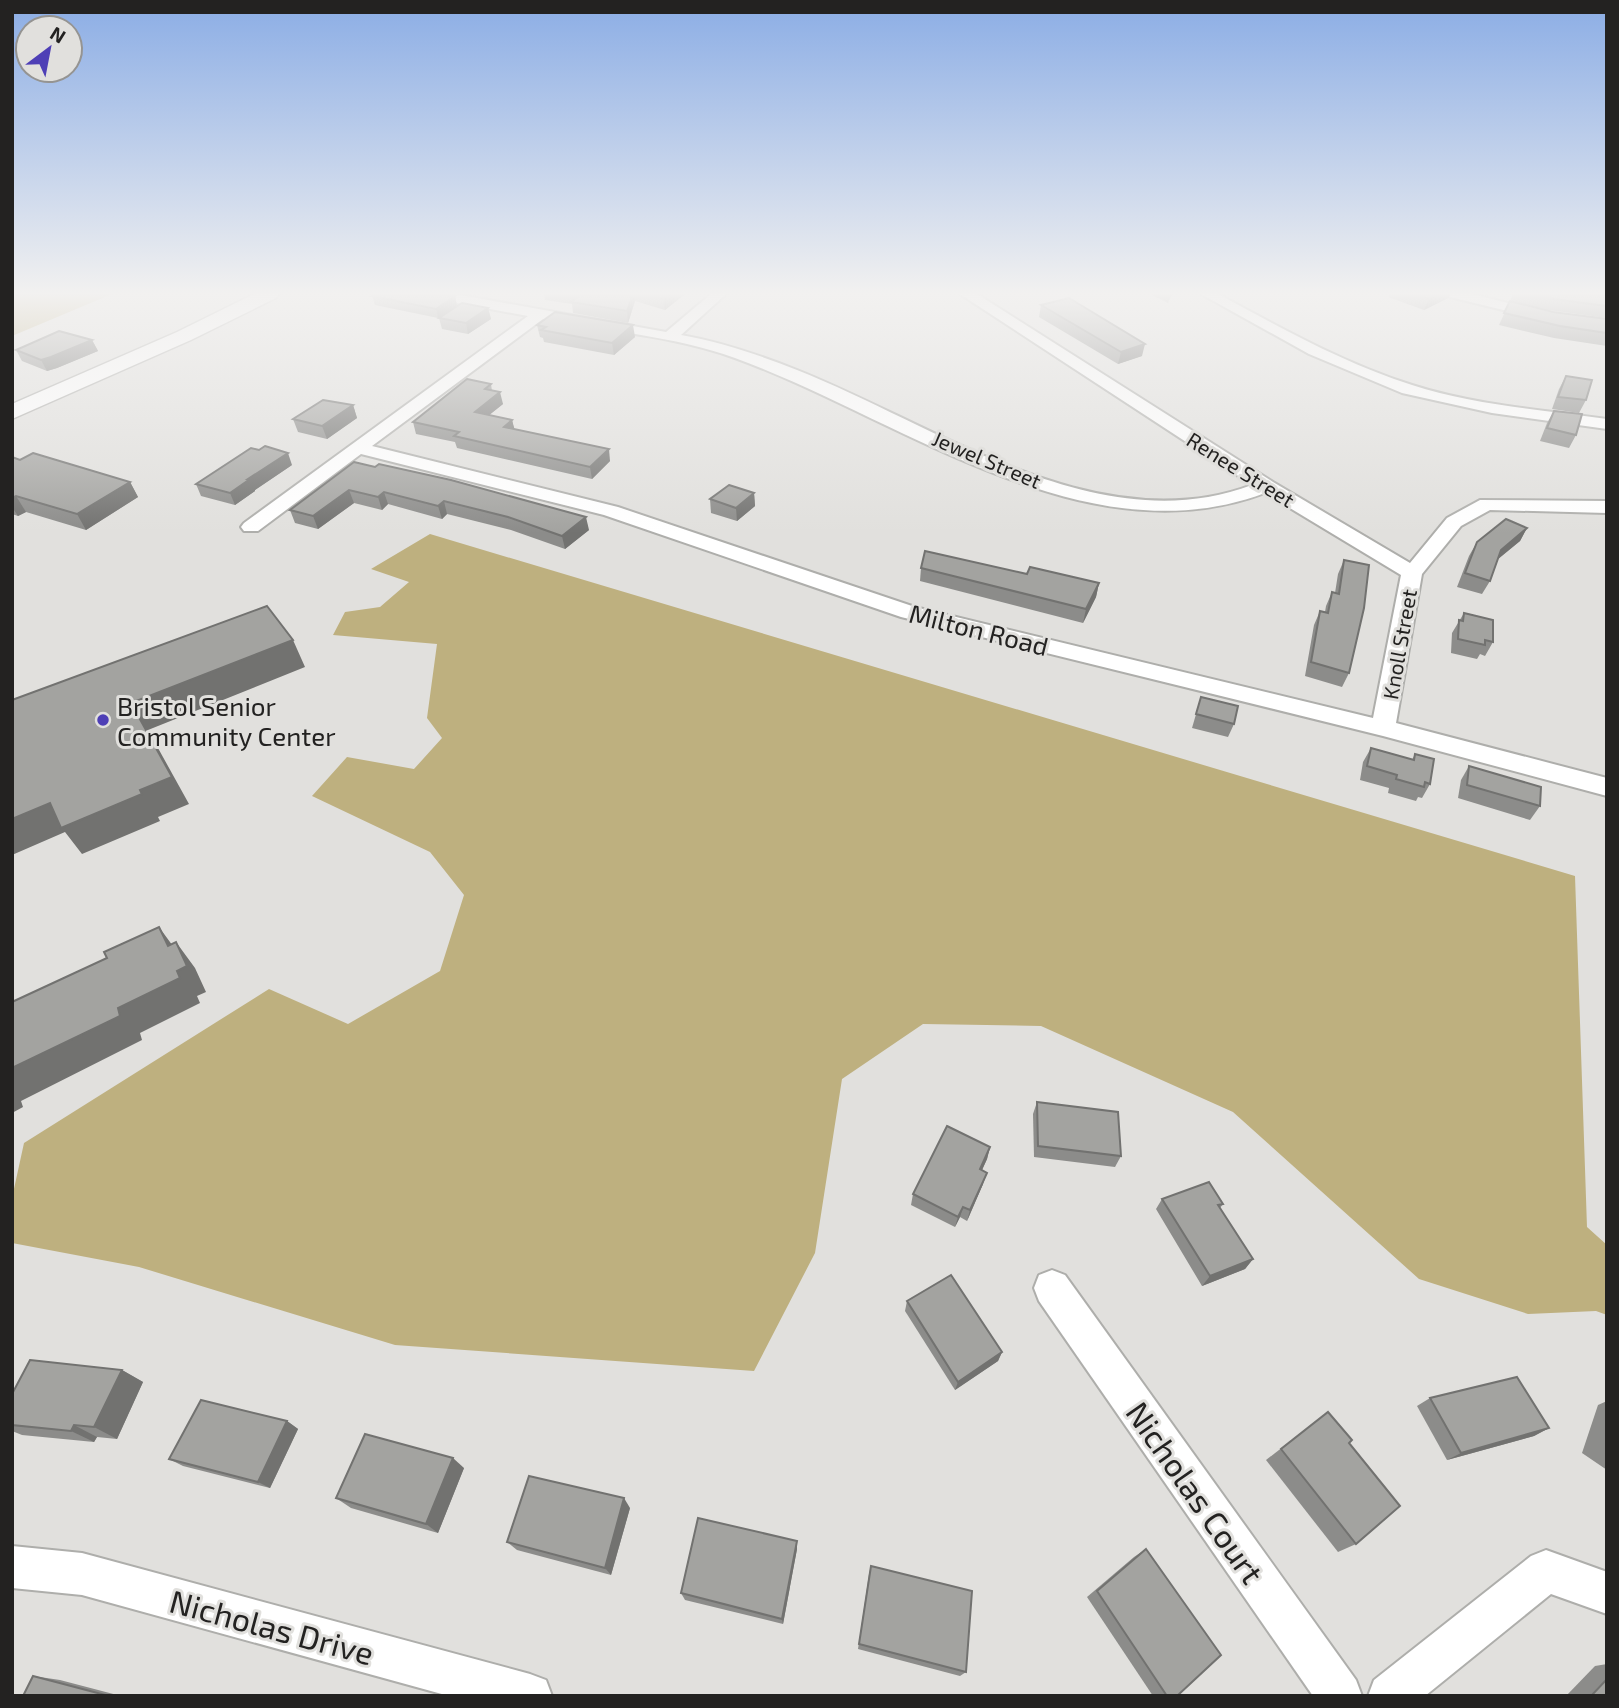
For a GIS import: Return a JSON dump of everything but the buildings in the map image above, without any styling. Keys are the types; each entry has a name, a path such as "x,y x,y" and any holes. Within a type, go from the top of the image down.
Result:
{"main road":[{"path":"12,412 99,374"}],"street":[{"path":"251,527 459,374"},
{"name":"Jewel Street","path":"790,374 985,461 1046,485 1083,494 1122,502 1175,507 1220,502 1266,485"},
{"name":"Renee Street","path":"1092,374 1266,485 1412,573"},
{"path":"1365,374 1382,381 1474,404 1607,425"},
{"name":"Milton Road","path":"358,448 611,511 908,612 1383,728 1607,787"},
{"name":"Knoll Street","path":"1383,728 1412,573 1454,522 1487,504 1607,508"},
{"name":"Nicholas Court","path":"1052,1288 1340,1696"},
{"name":"Nicholas Drive","path":"12,1567 82,1574 530,1696"},
{"path":"1390,1696 1546,1571 1607,1593"}],"shaded area":[{"path":"430,534 1575,876 1587,1227 1607,1245 1607,1315 1596,1311 1528,1314 1419,1279 1233,1112 1041,1026 923,1024 842,1079 815,1253 754,1371 395,1345 139,1267 12,1243 12,1198 24,1143 269,989 348,1024 440,971 464,895 430,852 312,796 347,757 414,769 442,738 427,718 437,644 333,635 345,612 380,607 409,582 371,569"}],"place":[{"name":"Bristol Senior Community Center","path":"103,720"}]}
